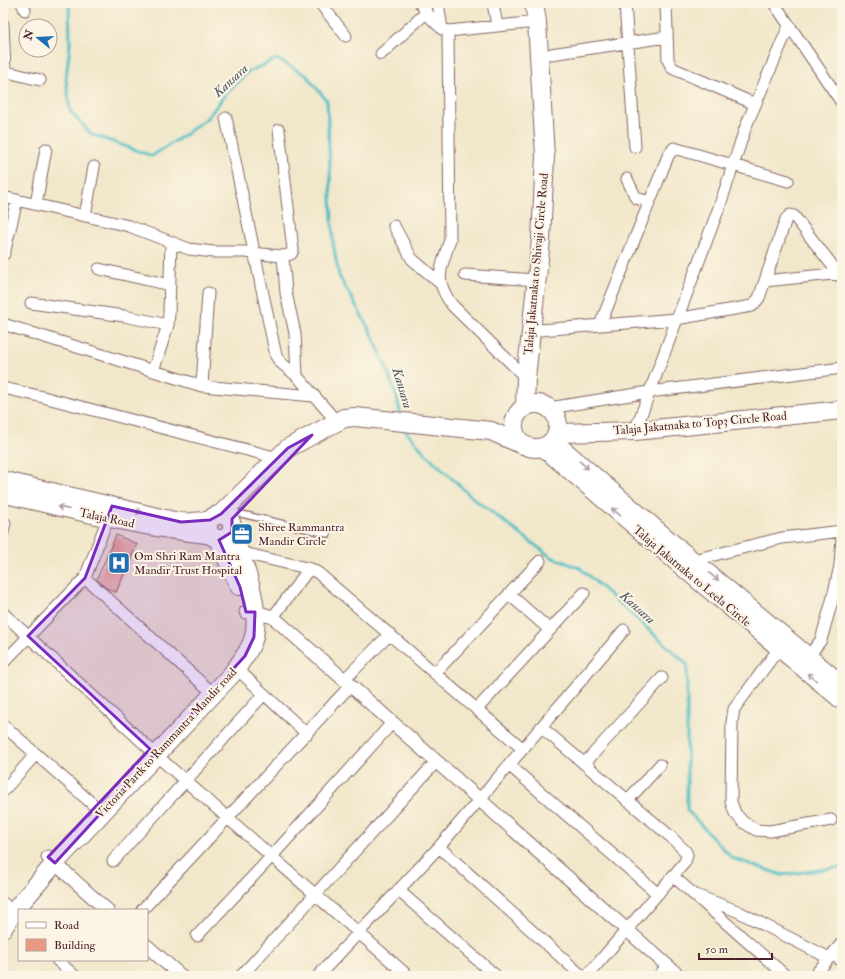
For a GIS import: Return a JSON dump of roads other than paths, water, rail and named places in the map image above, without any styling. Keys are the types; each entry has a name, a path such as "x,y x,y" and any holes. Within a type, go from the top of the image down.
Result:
{"highway":[{"name":"Talaja Jakatnaka to Shivaji Circle Road","path":"531,409 526,378 541,240 545,156 537,22 534,3"},
{"name":"Talaja Jakatnaka to Shivaji Circle Road","path":"531,409 552,197 551,54 545,3"},
{"path":"223,525 278,458 292,445 344,418 355,417 489,431 532,449 551,440 559,425 556,415 531,409 489,431"},
{"path":"523,445 516,438 514,428 531,409"},
{"name":"Talaja Jakatnaka to Top3 Circle Road","path":"551,440 842,410"},
{"path":"223,525 302,449 312,435"},
{"name":"Victoria Partk to Rammantra Mandir road","path":"52,860 153,752 206,688 226,667 241,647 250,612 251,589 239,552 223,525"},
{"name":"Victoria Partk to Rammantra Mandir road","path":"7,915 96,807 236,668 245,656 254,637 250,612 240,587 223,525"}],"main road":[{"name":"Talaja Jakatnaka to Leela Circle","path":"551,440 694,560 842,702"},
{"name":"Talaja Jakatnaka to Leela Circle","path":"551,440 678,564 783,644 809,656 842,683"},
{"name":"Talaja Road","path":"3,480 176,532 223,525"},
{"name":"Talaja Road","path":"3,494 110,512"}],"street":[{"path":"320,3 346,36"},
{"path":"438,3 445,30 450,239 440,271 440,283 444,294 452,305 526,378"},
{"path":"493,3 497,26"},
{"path":"625,3 635,147"},
{"path":"666,3 668,60 672,68 755,104"},
{"path":"774,3 842,103"},
{"path":"380,54 424,7 436,24 445,30 537,22"},
{"path":"3,24 4,71 40,80"},
{"path":"635,431 720,205 746,126 789,26"},
{"path":"551,54 667,37"},
{"path":"226,118 276,356 280,362 297,376 337,422"},
{"path":"3,197 129,226 189,249 213,252 245,252 283,256 291,254 292,250 279,130"},
{"path":"600,325 668,156 674,148 788,181"},
{"path":"36,204 46,149"},
{"path":"85,216 94,167"},
{"path":"627,179 636,198 649,202"},
{"path":"4,254 17,200"},
{"path":"540,330 676,319 752,306 759,298 786,219 790,215 794,216 841,275"},
{"path":"394,226 412,259 440,283"},
{"path":"154,371 168,325 171,242"},
{"path":"283,256 286,293 295,333 297,376"},
{"path":"99,270 170,285"},
{"path":"465,275 536,280"},
{"path":"765,281 841,275"},
{"path":"202,386 208,293"},
{"path":"31,303 120,316 168,325"},
{"path":"3,324 202,386 314,396"},
{"path":"531,409 649,392 842,368"},
{"path":"3,388 278,458"},
{"path":"3,663 85,578 110,512"},
{"path":"678,564 782,538 842,531"},
{"path":"809,656 821,640 832,601 840,566 842,537"},
{"path":"239,552 309,569 318,573 523,749"},
{"path":"435,673 540,561"},
{"path":"273,617 309,569"},
{"path":"85,578 206,688"},
{"path":"477,709 584,593"},
{"path":"509,594 550,630"},
{"path":"250,612 273,617 679,976"},
{"path":"3,613 185,781 408,976"},
{"path":"320,975 439,847 624,630"},
{"path":"143,909 306,734 347,683 390,634"},
{"path":"783,644 737,703 732,715 731,802 735,814 742,822 756,830 770,831 831,820"},
{"path":"236,668 306,734"},
{"path":"584,764 662,678"},
{"path":"113,861 264,694"},
{"path":"196,936 272,856 392,723"},
{"path":"3,725 96,807"},
{"path":"541,727 686,852 687,855 685,862 587,976"},
{"path":"3,791 36,754"},
{"path":"241,976 436,762"},
{"path":"627,801 660,764"},
{"path":"509,765 658,894"},
{"path":"439,847 582,976"},
{"path":"52,860 106,909"},
{"path":"673,876 786,976"},
{"path":"398,890 496,976"},
{"path":"693,894 737,911 835,958"},
{"path":"814,976 835,958 842,943"},
{"path":"148,947 181,976"},
{"path":"58,961 75,976"},
{"path":"659,976 667,966"}],"lane":[{"path":"223,525 328,534"}],"waterway":[{"name":"Kansara","path":"69,3 70,44 66,79 70,111 91,134 152,156 207,118 227,93 248,72 277,59 306,75 327,101 333,243 339,276 372,334 397,398 401,416"},
{"name":"Kansara","path":"404,429 425,453 474,499 551,557 580,568 687,664 687,810 732,858 782,875 842,867"}],"place":[{"name":"Shree Rammantra Mandir Circle","path":"242,534"},
{"name":"Om Shri Ram Mantra Mandir Trust Hospital","path":"119,563"}]}
